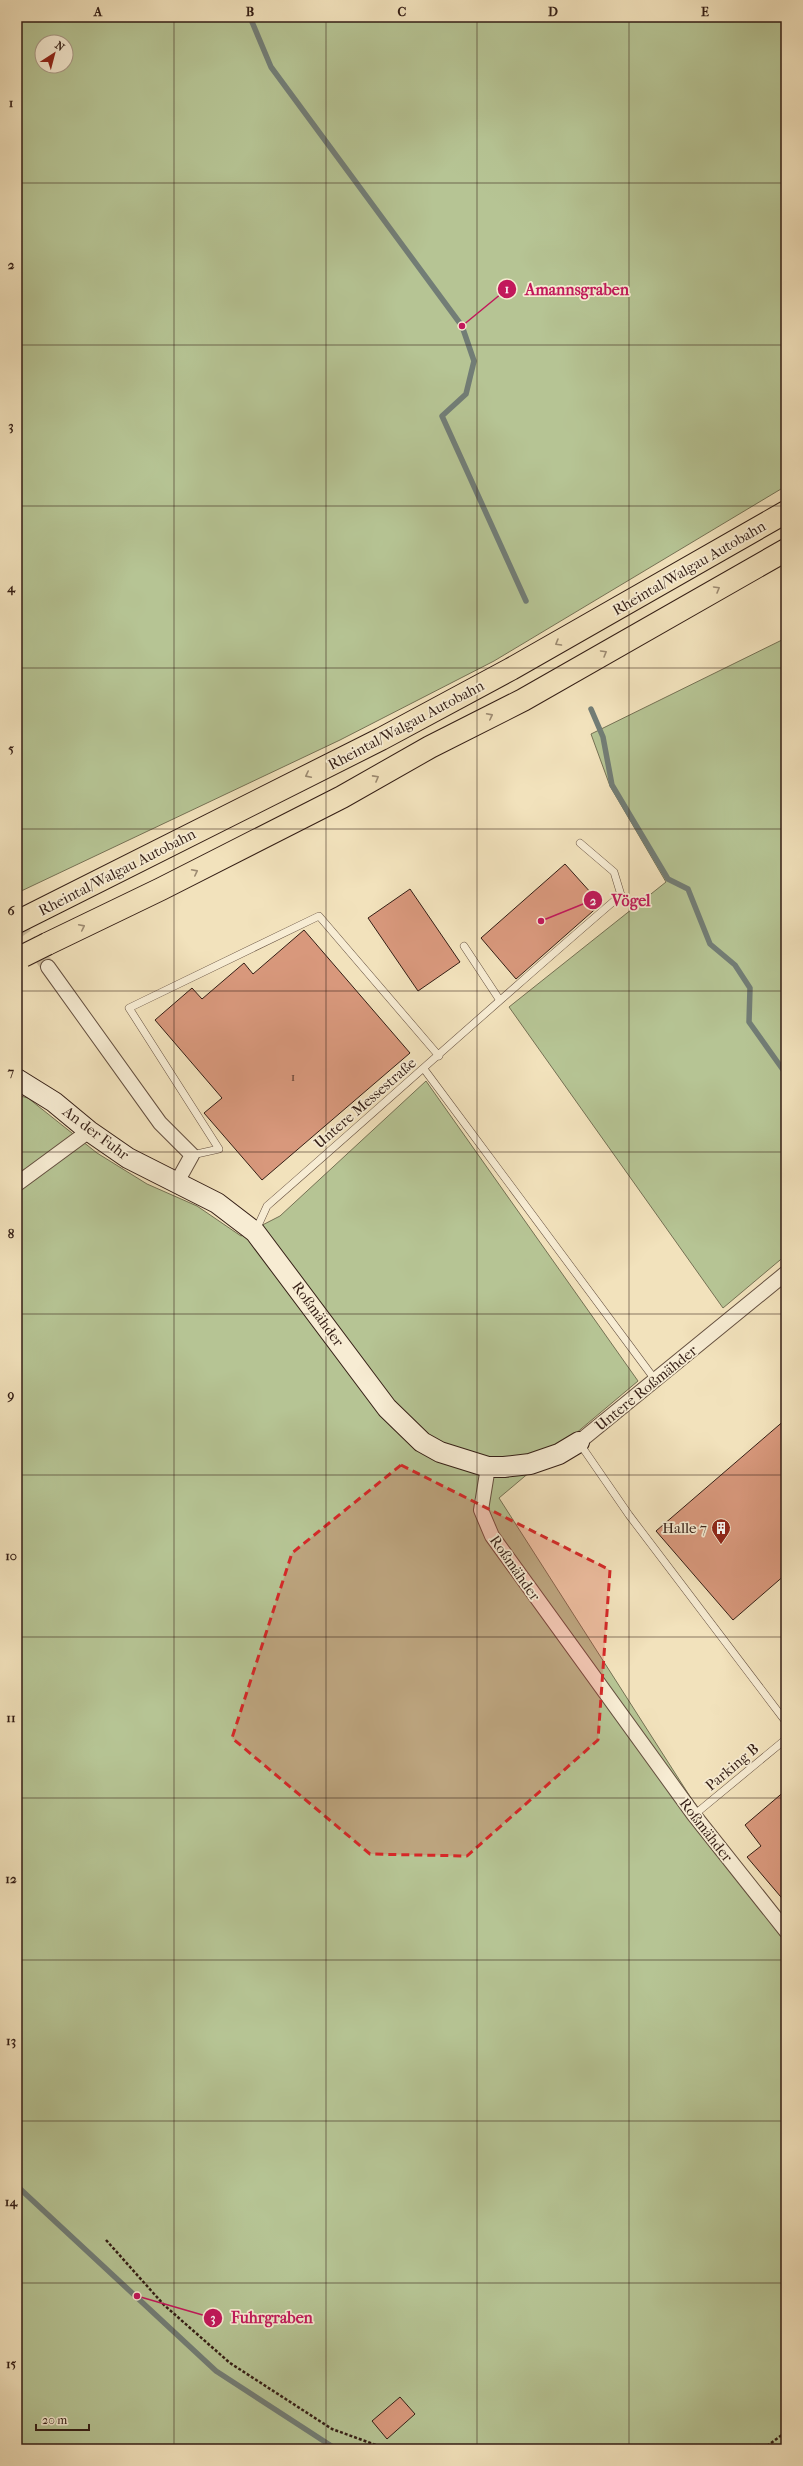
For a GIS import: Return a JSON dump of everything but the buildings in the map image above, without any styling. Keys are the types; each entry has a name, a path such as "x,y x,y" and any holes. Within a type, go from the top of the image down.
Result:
{"highway":[{"name":"Rheintal/Walgau Autobahn","path":"22,920 381,739 511,669 786,512"},
{"name":"Rheintal/Walgau Autobahn","path":"20,958 161,889 342,797 430,747 523,700 786,550"}],"main road":[{"name":"An der Fuhr","path":"17,1079 54,1102 89,1131 128,1158 177,1182"},
{"name":"Roßmähder","path":"177,1182 217,1203 255,1232 398,1419 422,1442 440,1452 488,1467"},
{"name":"Untere Roßmähder","path":"488,1467 530,1464 559,1454 578,1442"}],"street":[{"path":"48,967 160,1122 192,1154 177,1182"},
{"path":"17,1184 89,1131"},
{"name":"Untere Roßmähder","path":"578,1442 656,1381 786,1273"},
{"name":"Roßmähder","path":"488,1467 481,1510 492,1536 694,1815 786,1931"}],"lane":[{"name":"Untere Messestraße","path":"255,1232 267,1206 424,1070 499,999 621,895 614,872 580,843"},
{"path":"192,1154 219,1149 129,1008 319,916 439,1056"},
{"path":"464,946 499,999"},
{"path":"424,1070 656,1381"},
{"path":"578,1442 629,1515 786,1722"},
{"name":"Parking B","path":"694,1815 786,1739"}],"path":[{"path":"782,680 786,685"},
{"path":"106,2240 164,2305 230,2363 332,2429 387,2449"},
{"path":"763,2449 786,2432"}],"highlighted area":[{"path":"401,1465 610,1570 598,1740 467,1856 370,1854 232,1738 292,1553"}],"green space":[{"path":"17,17 786,17 786,486 494,661 340,740 17,893"},
{"path":"786,638 786,1255 723,1308 509,1007 666,882 610,786 591,734"},
{"path":"426,1081 638,1381 499,1498 691,1798 786,1930 786,2449 17,2449 17,1095 28,1098 97,1153 147,1184 197,1206 241,1236 280,1216"}],"waterway":[{"path":"250,17 271,67 462,326 474,361 466,394 442,416 526,601"},
{"path":"591,709 603,737 612,785 668,879 688,889 710,944 735,965 750,988 749,1022 786,1074"},
{"path":"17,2186 216,2371 336,2449"}],"tunnel":[{"path":"17,923 48,967"}],"place":[{"name":"Amannsgraben","path":"462,326"},
{"name":"Vögel","path":"541,921"},
{"name":"Halle 7","path":"721,1545"},
{"name":"Fuhrgraben","path":"137,2296"}]}
